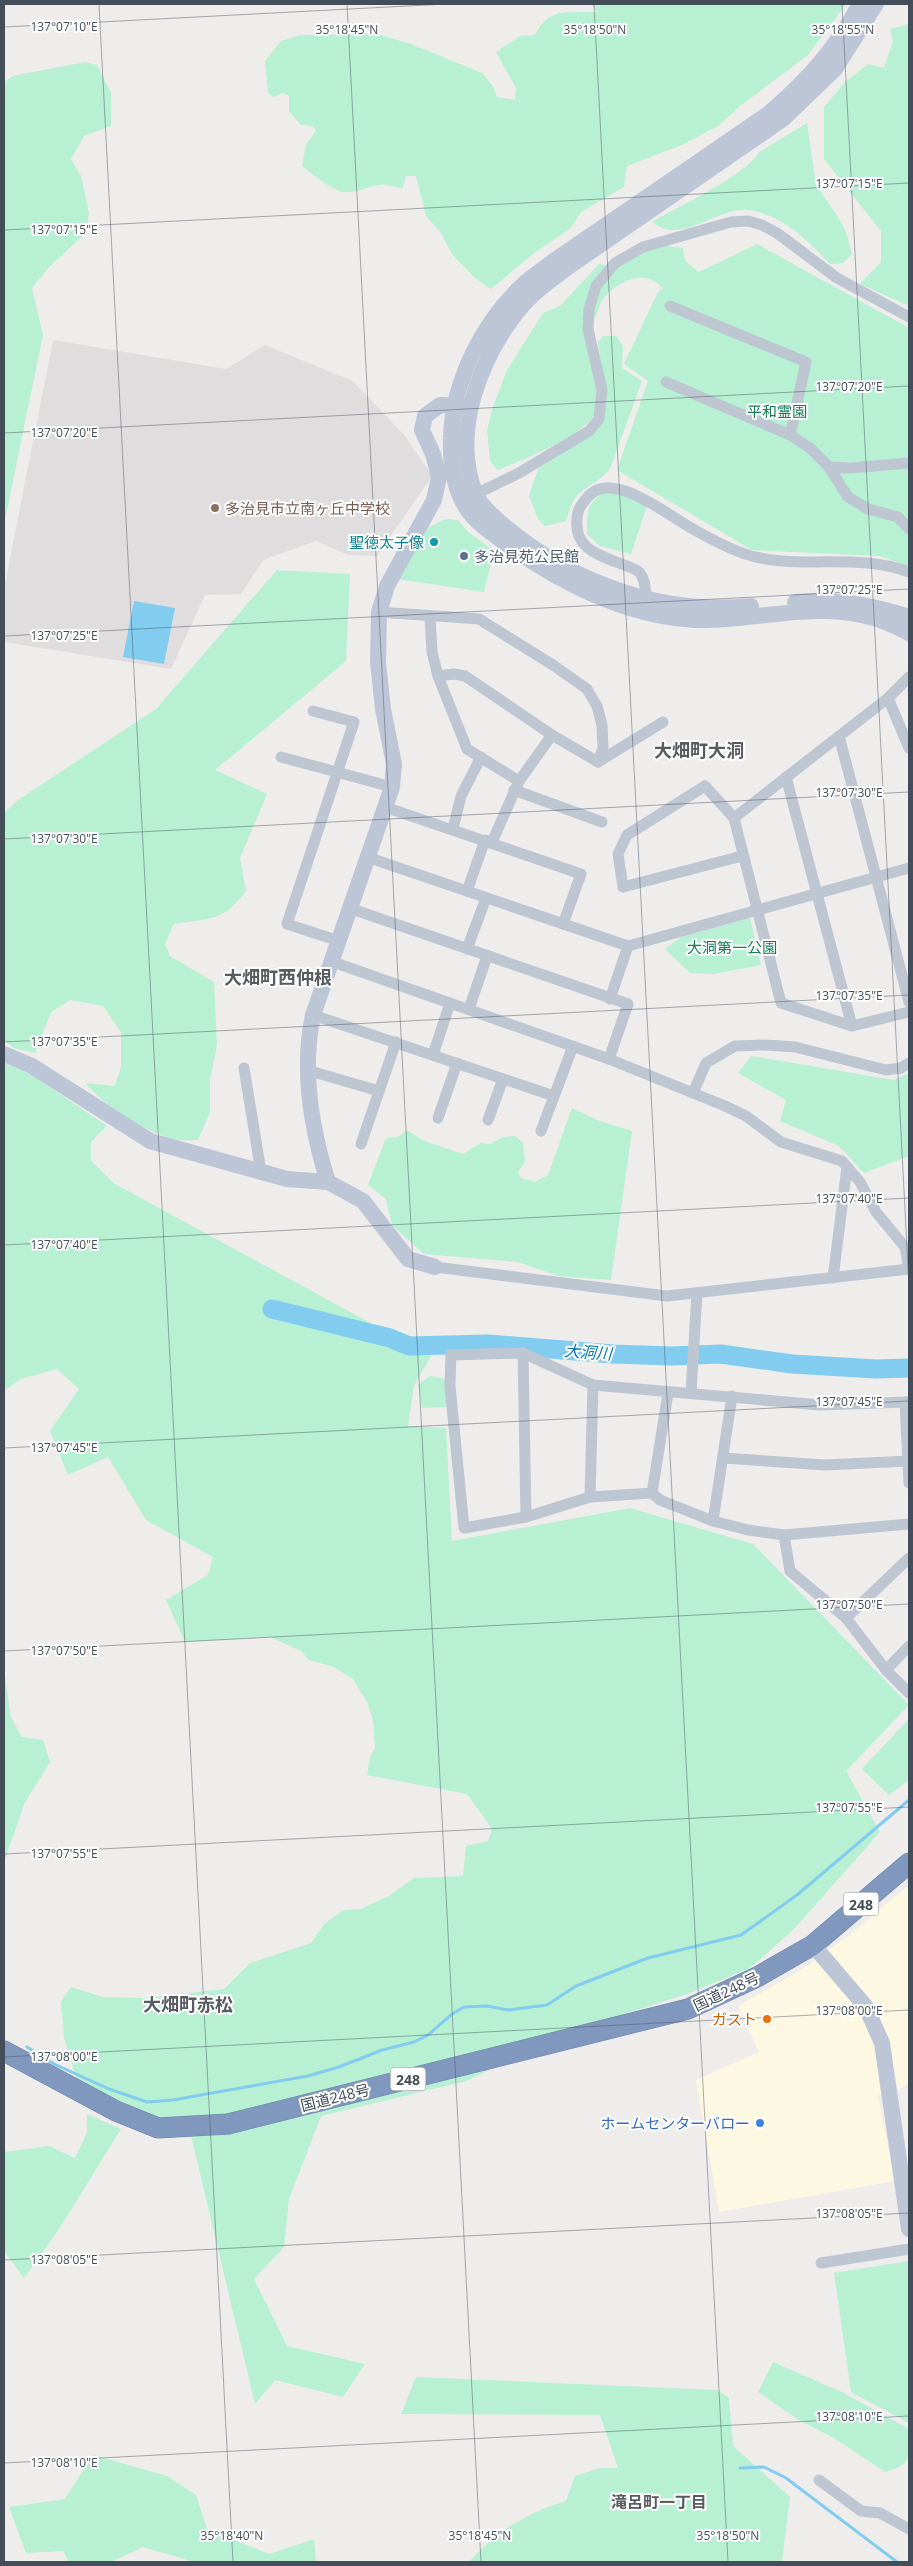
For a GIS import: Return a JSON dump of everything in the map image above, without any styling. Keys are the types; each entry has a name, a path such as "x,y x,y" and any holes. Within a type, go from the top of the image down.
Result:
{"highway":[{"name":"248","path":"813,1945 909,1863"},
{"name":"国道248号","path":"4,2051 116,2111 158,2128 228,2124 688,2009 757,1978 813,1945"}],"street":[{"path":"860,4 843,35 821,64 782,102 524,284 486,329 470,359 454,406 450,463 456,489 466,507 487,530 544,570 613,602 692,620 727,620 809,612 843,612 870,617 909,633"},
{"path":"876,4 835,69 783,119 571,265 540,289 518,311 501,334 471,406 466,438 468,466 476,494 497,520 522,540 554,561 596,582 646,598 702,608 733,608 818,600 880,608 909,617"},
{"path":"476,494 520,473 589,431 599,419 602,390 588,329 589,309 596,286 615,263 643,247 731,222 748,221 762,224 837,278 909,317"},
{"path":"670,306 806,362 790,435"},
{"path":"666,382 790,435 810,448 829,467 848,497 868,509 898,517 909,530"},
{"path":"328,1182 311,1120 307,1044 313,1015 333,962 349,908 392,787 394,764 383,709 378,662 379,612 387,586 425,517 436,492 439,477 433,454 422,430 426,416 440,405 471,406"},
{"path":"829,467 852,468 909,463"},
{"path":"646,598 645,581 639,571 595,553 582,545 577,529 578,510 590,493 609,487 631,492 693,529 738,551 760,558 879,564 909,572"},
{"path":"379,612 480,619 553,665 587,689 597,706 602,725 603,748 598,762"},
{"path":"430,616 432,652 438,676 467,749 481,757 516,786 602,822"},
{"path":"438,676 454,674 465,676 552,735 598,762"},
{"path":"734,818 888,698 909,678"},
{"path":"888,698 909,746"},
{"path":"313,710 354,722 287,924 339,941"},
{"path":"598,762 663,722"},
{"path":"467,892 488,841 516,786 552,735"},
{"path":"839,736 909,1002"},
{"path":"280,757 392,787"},
{"path":"453,829 461,796 481,757"},
{"path":"786,777 852,1026"},
{"path":"742,856 623,887 618,854 627,835 705,786 734,818 742,856 781,1003 852,1026 909,1012"},
{"path":"385,807 581,874 562,924"},
{"path":"367,857 628,946 909,868"},
{"path":"467,949 486,898"},
{"path":"349,908 628,1004 609,1059"},
{"path":"610,999 628,946"},
{"path":"469,1009 487,956"},
{"path":"4,1054 32,1066 150,1140 287,1179 328,1182 363,1200 408,1259 435,1267 667,1296 909,1269 905,1247 876,1212 860,1182 842,1161 781,1142 746,1116 609,1059 333,962"},
{"path":"433,1054 450,1003"},
{"path":"313,1015 554,1096"},
{"path":"361,1144 396,1042"},
{"path":"693,1093 706,1063 735,1046 766,1045 795,1047 886,1070 901,1068 909,1063"},
{"path":"541,1131 573,1046"},
{"path":"438,1118 458,1063"},
{"path":"244,1068 261,1172"},
{"path":"308,1070 379,1091"},
{"path":"488,1120 503,1079"},
{"path":"833,1278 847,1167"},
{"path":"691,1393 696,1293"},
{"path":"523,1353 526,1517"},
{"path":"909,1483 907,1402 820,1405 732,1396 668,1393 593,1385 523,1353 451,1355 450,1386 464,1528 526,1517 590,1497 652,1493 660,1500 713,1521 748,1530 784,1535 909,1524"},
{"path":"590,1497 593,1385"},
{"path":"652,1493 668,1393"},
{"path":"713,1521 732,1396"},
{"path":"723,1458 825,1466 909,1461"},
{"path":"784,1535 790,1571 846,1618 886,1670 909,1693"},
{"path":"846,1618 909,1558"},
{"path":"886,1670 909,1646"},
{"path":"813,1945 866,2007 882,2043 909,2229"},
{"path":"821,2263 909,2249"},
{"path":"819,2480 861,2511 880,2513 909,2529"}],"shaded area":[{"name":"多治見市立南ヶ丘中学校","path":"53,340 226,369 265,345 353,381 405,436 432,476 377,556 348,555 316,541 263,560 241,594 205,595 171,669 4,642 4,589"},
{"path":"909,1885 909,2082 899,2090 878,2095 895,2181 719,2212 696,2080 759,2052 738,2006 804,1968 851,1934"}],"green space":[{"path":"592,4 846,4 808,55 740,106 718,126 682,145 627,166 624,187 581,212 571,228 533,254 491,289 475,278 452,254 441,233 426,216 416,176 406,176 402,189 378,185 345,192 329,186 302,166 306,144 316,131 312,126 301,125 289,111 289,96 283,93 273,97 268,93 265,61 281,41 300,35 377,34 411,44 482,73 493,86 497,97 515,100 516,88 496,52 520,36 535,35 547,19 553,15 569,12 596,12"},
{"path":"909,24 909,306 860,284 881,262 881,231 824,159 824,107 845,82 868,64 884,68 893,41 890,29"},
{"path":"85,62 97,65 111,93 111,126 84,136 71,159 81,176 89,213 86,233 48,268 32,288 43,335 4,525 4,82 13,76"},
{"path":"807,123 816,185 846,232 852,254 843,263 830,264 803,237 783,223 760,212 736,211 687,228 675,230 663,228 652,222 741,171 759,152"},
{"name":"平和霊園","path":"757,244 909,328 909,566 879,556 752,550 617,470 648,381 624,364 658,292 663,289 656,282 648,279 630,279 614,288 607,295 601,302 593,320 598,287 616,265 639,251 662,245 683,248 685,261 699,272"},
{"path":"600,263 607,267 587,296 597,373 598,402 596,411 581,429 568,438 498,470 490,461 487,430 493,407 507,370 543,313 560,306"},
{"path":"603,336 616,336 623,346 622,368 642,381 610,469 579,494 570,508 566,521 545,526 538,519 529,496 538,469 591,434 606,395 598,342"},
{"path":"608,491 631,495 647,506 631,554 600,546 587,534 589,508 595,499"},
{"path":"446,519 458,520 468,532 494,551 484,592 397,579 429,527"},
{"path":"277,570 350,574 346,661 215,770 267,794 240,858 246,891 230,908 215,917 174,924 165,944 170,956 214,982 217,1044 210,1081 210,1112 198,1140 178,1140 140,1126 115,1110 85,1083 115,1086 121,1067 121,1032 103,1006 70,1000 51,1012 35,1053 14,1048 4,1040 4,813 18,800 156,709"},
{"name":"大洞第一公園","path":"750,918 761,965 714,974 690,973 665,949 681,937"},
{"path":"751,1056 894,1080 909,1073 909,1156 864,1173 839,1146 780,1121 786,1100 738,1073"},
{"path":"4,1063 32,1075 107,1126 91,1142 91,1161 115,1184 431,1356 414,1386 408,1426 446,1428 452,1541 630,1508 753,1544 909,1705 846,1771 880,1832 793,1930 750,1968 687,1994 576,2029 466,2081 321,2116 289,2199 284,2247 254,2279 287,2346 365,2364 343,2397 275,2380 255,2404 187,2119 156,2118 78,2084 64,2038 61,2002 71,1987 103,1997 146,1998 224,1989 250,1963 311,1943 325,1923 344,1910 361,1909 389,1896 414,1878 463,1876 466,1846 488,1841 492,1829 467,1794 367,1775 370,1757 375,1748 373,1720 368,1704 353,1679 334,1667 309,1660 301,1651 270,1637 185,1642 166,1600 208,1575 213,1557 146,1520 108,1457 68,1475 50,1431 79,1389 57,1369 21,1379 4,1391"},
{"path":"572,1108 597,1120 632,1131 611,1280 558,1276 518,1262 424,1254 392,1225 386,1199 368,1185 386,1138 398,1137 407,1130 424,1141 463,1154 481,1143 490,1144 503,1137 515,1136 523,1143 525,1162 518,1172 521,1178 535,1182 548,1175"},
{"path":"430,1376 446,1379 449,1407 422,1408 418,1385"},
{"path":"4,1669 11,1717 22,1737 43,1740 50,1762 25,1802 4,1862"},
{"path":"909,1719 909,1780 889,1795 862,1769"},
{"path":"87,2114 121,2129 59,2229 24,2278 4,2251 4,2152 49,2146 75,2158 87,2133"},
{"path":"909,2261 909,2423 851,2392 834,2273"},
{"path":"773,2362 844,2393 909,2429 909,2453 905,2463 885,2472 834,2438 799,2420 758,2392"},
{"path":"416,2377 717,2390 729,2398 733,2446 790,2497 782,2562 469,2562 491,2541 513,2524 566,2501 575,2476 599,2468 618,2468 600,2415 401,2414"},
{"path":"93,2455 167,2476 196,2495 207,2529 269,2554 314,2539 316,2562 194,2562 143,2547 111,2562 69,2562 63,2551 26,2553 9,2507 65,2499"}],"water":[{"path":"134,601 175,608 164,664 123,657"}],"waterway":[{"name":"大洞川","path":"272,1309 390,1338 409,1346 488,1344 613,1354 671,1356 721,1354 792,1364 876,1369 909,1368"},
{"path":"27,2047 54,2064 109,2089 147,2102 173,2100 308,2076 339,2067 382,2050 414,2042 428,2035 452,2014 464,2007 487,2006 508,2010 547,2005 576,1986 648,1958 741,1935 797,1895 909,1800"},
{"path":"740,2468 764,2467 786,2478 897,2562"}],"place":[{"name":"多治見市立南ヶ丘中学校","path":"215,508"},
{"name":"聖徳太子像","path":"434,542"},
{"name":"多治見苑公民館","path":"464,556"},
{"name":"ガスト","path":"767,2019"},
{"name":"ホームセンターバロー","path":"760,2123"}],"district":[{"name":"大畑町大洞","path":"699,750"},
{"name":"大畑町西仲根","path":"278,977"},
{"name":"大畑町赤松","path":"188,2004"},
{"name":"滝呂町一丁目","path":"659,2502"}]}
